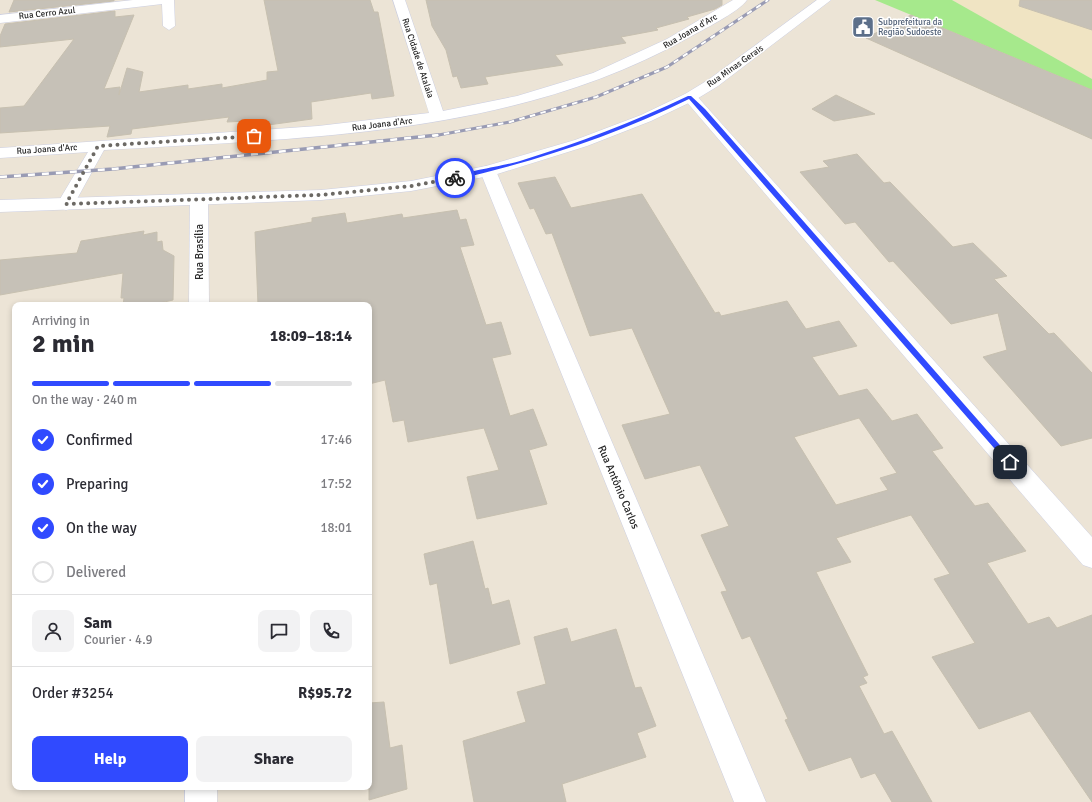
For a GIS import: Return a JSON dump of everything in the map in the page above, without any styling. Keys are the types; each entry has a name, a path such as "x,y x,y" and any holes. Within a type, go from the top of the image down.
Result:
{"street":[{"name":"Rua Cerro Azul","path":"0,19 165,0"},
{"path":"168,0 169,26"},
{"name":"Rua Cidade de Atalaia","path":"399,0 437,116"},
{"name":"Rua Joana d'Arc","path":"0,153 334,130 437,116 522,99 597,76 633,62 668,44 741,0"},
{"name":"Rua Minas Gerais","path":"0,206 321,195 411,186 488,171 581,143 646,118 690,97 713,83 825,0"},
{"path":"690,97 703,110 1092,556"},
{"path":"66,204 98,146"},
{"name":"Rua Antônio Carlos","path":"488,171 750,802"},
{"name":"Rua Brasília","path":"199,199 199,302"},
{"path":"200,790 201,802"}],"shaded area":[{"path":"952,0 1092,0 1092,79 971,11"}],"green space":[{"path":"875,0 952,0 1092,79 1092,90"}],"building":[{"path":"14,0 114,0 114,1 9,12"},
{"path":"264,0 370,0 374,12 378,12 394,96 372,99 371,93 311,102 312,119 268,125 268,120 227,122 229,117 132,129 131,134 107,137 110,126 0,133 0,108 24,106 74,39 0,47 0,36 5,24 115,11 115,17 134,15 104,89 120,87 119,95 127,68 143,72 139,92 188,85 188,89 222,84 222,88 267,80 267,72 278,71"},
{"path":"426,0 722,0 722,5 715,9 687,17 689,19 656,28 658,30 621,37 626,43 555,55 563,65 485,77 488,84 461,88 457,76 453,77 446,50 432,26"},
{"path":"1020,0 1092,0 1092,30 1019,6"},
{"path":"911,15 1092,90 1092,139 866,38"},
{"path":"836,95 875,114 834,121 812,109"},
{"path":"857,154 884,183 890,182 953,247 973,243 1007,276 994,279 1049,334 1054,333 1092,373 1092,438 1061,446 983,357 1007,350 998,313 951,324 893,261 889,262 855,222 845,224 800,172 829,167 823,161"},
{"path":"555,177 571,208 642,194 715,313 719,312 721,316 787,301 806,329 839,321 857,346 812,357 839,396 867,389 892,421 917,414 943,448 932,451 975,506 988,503 1026,551 987,563 1028,624 1049,617 1057,628 1092,615 1092,802 1030,711 979,729 932,657 975,643 934,579 950,574 911,515 836,538 851,562 816,572 868,675 863,677 867,683 859,686 884,734 892,731 932,802 892,802 875,773 861,778 851,757 809,771 785,720 788,719 750,636 742,639 721,592 727,591 701,535 729,526 700,465 645,479 622,425 670,414 632,328 590,336 552,233 546,234 534,208 530,209 518,183","holes":["859,418 897,473 880,478 888,490 836,505 794,437"]},
{"path":"457,210 460,220 466,219 474,245 460,247 486,325 501,322 511,354 492,358 510,416 533,409 547,445 529,450 547,504 477,519 467,477 499,470 484,428 408,442 404,420 393,422 385,380 372,383 372,302 258,302 255,232 312,222 312,218 345,213 347,223 402,214 403,218"},
{"path":"144,231 143,235 157,232 157,242 162,241 163,250 174,256 173,300 164,302 123,302 124,298 121,298 123,273 0,295 0,260 77,253 81,241"},
{"path":"473,541 485,589 488,588 492,605 509,600 520,644 450,664 437,583 430,585 424,554"},
{"path":"567,628 571,642 616,629 635,688 641,687 656,726 637,733 646,757 562,784 566,802 474,802 463,741 526,722 517,692 546,684 534,637"},
{"path":"384,702 390,748 402,745 407,789 369,800 369,790 372,790 372,703"}],"railway":[{"path":"433,136 510,122 596,97 667,67 768,0"},
{"path":"0,177 113,169 438,135"}],"way so far":[{"path":"254,136 98,146 66,204 321,195 411,186 455,178"}],"place":[{"name":"Subprefeitura da Região Sudoeste","path":"863,27"}],"route":[{"path":"455,178 513,165 581,143 646,118 690,97 703,110 1010,462"}]}
